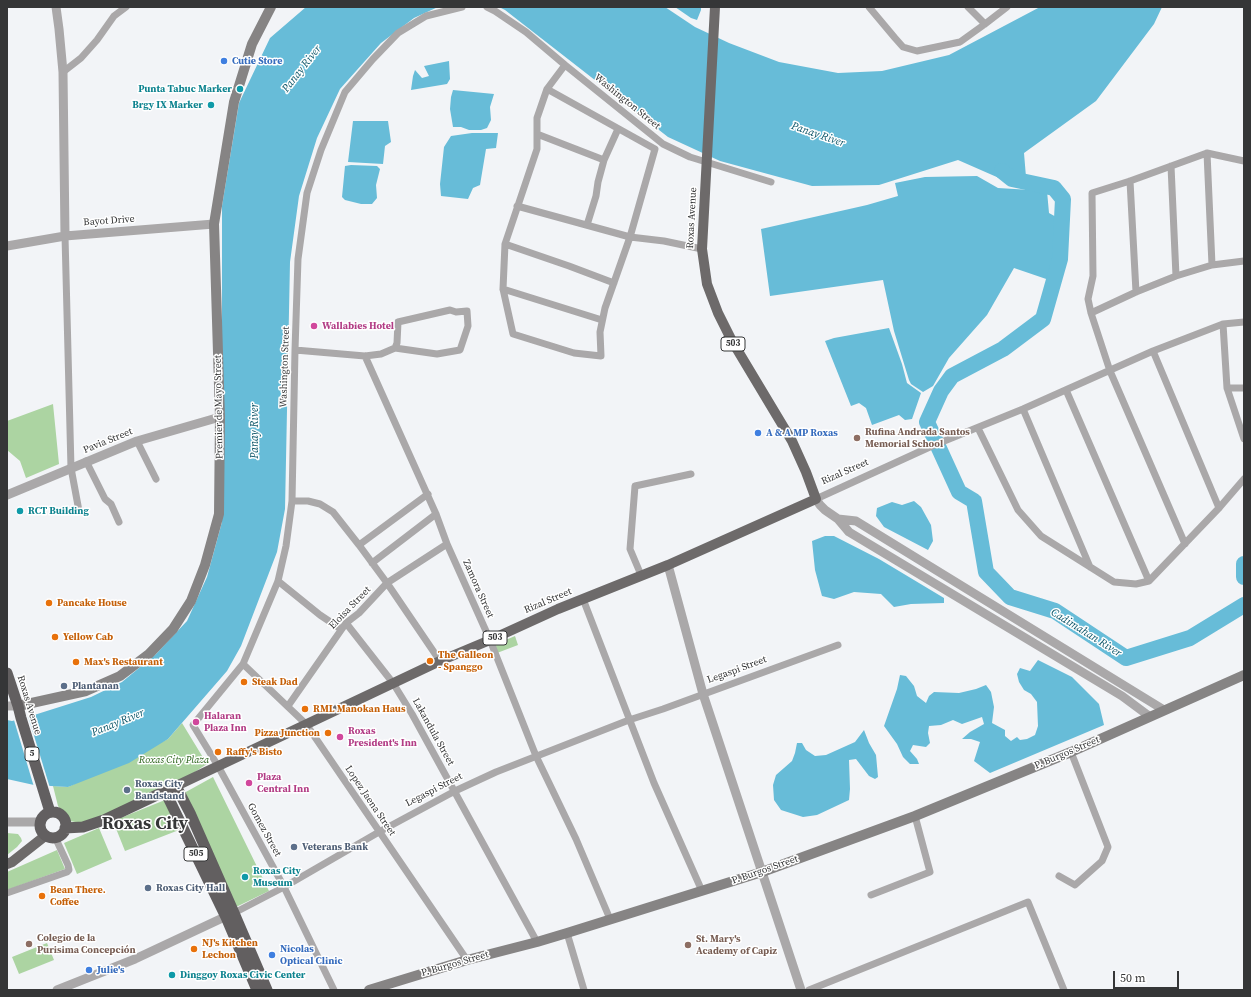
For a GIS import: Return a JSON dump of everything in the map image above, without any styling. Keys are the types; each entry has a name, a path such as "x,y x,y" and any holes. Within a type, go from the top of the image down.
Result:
{"highway":[{"name":"Roxas Avenue","path":"7,673 13,706 21,718 50,812"},
{"path":"65,828 83,827 104,820 176,786"},
{"name":"505","path":"176,786 190,813 230,915 257,990"},
{"name":"505","path":"165,791 230,915 267,990"},
{"path":"50,812 55,812 62,816 66,824 62,834 50,836 40,830 40,822 43,816 50,812"}],"main road":[{"name":"Premier de Mayo Street","path":"13,706 86,691 120,676 149,654 173,629 191,601 206,565 219,514 220,417 214,224 234,102 252,44 271,7"},
{"name":"Roxas Avenue","path":"715,7 702,249 707,284 718,313 732,342 792,441 816,499"},
{"name":"Rizal Street","path":"176,786 440,661 558,609 668,565 816,499"},
{"name":"P. Burgos Street","path":"369,990 467,960 567,933 762,872 915,816 1071,752 1244,675"},
{"path":"7,864 50,836"}],"street":[{"path":"56,7 60,29 63,72 70,468 79,511"},
{"path":"63,72 81,58 114,16 126,7"},
{"name":"Washington Street","path":"218,766 193,725 243,664 278,582 286,546 292,501 298,259 307,193 321,150 345,92 373,59 398,33 426,16 462,7"},
{"name":"Washington Street","path":"487,7 526,32 663,144 690,157 771,182"},
{"path":"869,7 903,46 917,51 960,42 1007,7"},
{"path":"968,7 985,24"},
{"path":"546,90 655,149 630,237 605,308 600,332 601,356 574,354 513,334 503,289 505,244 537,149 537,118 546,90 564,64"},
{"path":"587,225 596,196 604,160 618,129"},
{"path":"537,134 604,160"},
{"path":"1185,544 1110,370 1091,313 1088,299 1093,276 1092,193 1207,153 1244,160"},
{"path":"1207,153 1212,265"},
{"path":"1171,166 1176,276"},
{"path":"1130,181 1136,292"},
{"path":"517,206 630,237 664,241 702,249"},
{"name":"Bayot Drive","path":"7,246 65,236 214,224"},
{"path":"505,244 569,266 614,284"},
{"path":"1091,313 1136,292 1176,276 1212,265 1244,262"},
{"path":"503,289 602,320"},
{"path":"295,350 365,356 381,354 395,348 437,354 460,350 468,326 466,311 456,312 450,310 398,322 397,343 395,348"},
{"name":"Rizal Street","path":"816,499 932,446 1023,409 1153,351 1223,324 1244,322"},
{"path":"1223,324 1227,388 1244,436"},
{"path":"1153,351 1219,508"},
{"name":"Zamora Street","path":"365,356 428,494 447,544 490,640 536,756 576,839 610,919"},
{"path":"1227,388 1244,388"},
{"path":"1066,390 1149,581"},
{"path":"1023,409 1090,568"},
{"name":"Pavia Street","path":"7,495 137,441 220,417"},
{"path":"978,428 1018,510 1040,536 1114,582 1136,584 1149,581 1219,508 1244,479"},
{"path":"137,441 156,479"},
{"path":"86,461 105,499 111,504 119,522"},
{"path":"641,575 630,549 635,486 691,474"},
{"path":"360,545 428,494"},
{"path":"816,499 820,505 838,519 849,532 1122,696 1149,716"},
{"path":"292,501 308,501 320,504 333,512 360,545 440,661"},
{"path":"372,563 436,514"},
{"path":"838,519 856,520 1164,710"},
{"name":"Eloisa Street","path":"288,706 343,626 387,583 447,544"},
{"path":"668,565 703,694 801,990"},
{"name":"Lakandula Street","path":"278,582 320,615 343,626 393,683 455,791 537,942"},
{"path":"583,600 654,783 702,891"},
{"name":"Legaspi Street","path":"57,990 135,959 230,915 284,887 379,832 455,791 496,772 629,720 838,645"},
{"name":"Lopez Jaena Street","path":"243,664 306,724 467,960"},
{"path":"1059,876 1075,885 1102,861 1108,847 1071,752"},
{"name":"Gomez Street","path":"218,766 284,887 334,990"},
{"path":"871,895 930,872 915,816"},
{"path":"7,822 40,822"},
{"path":"7,893 69,870 68,865 50,836"},
{"path":"809,990 1028,902 1064,990"},
{"path":"567,933 584,990"}],"green space":[{"path":"53,404 59,464 26,478 20,461 7,450 7,421"},
{"path":"515,636 518,645 497,653 494,645"},
{"name":"Roxas City Plaza","path":"182,723 207,764 184,779 98,819 80,823 70,821 65,816 58,806 53,786 68,787 168,739"},
{"path":"213,777 269,891 236,907 184,793"},
{"path":"165,800 179,830 125,851 113,821"},
{"path":"99,828 112,859 77,874 64,843"},
{"path":"7,833 18,834 22,841 7,855"},
{"path":"57,850 65,869 7,890 7,872"},
{"path":"47,943 54,960 19,974 12,957"}],"water":[{"name":"Panay River","path":"306,7 438,7 414,18 381,43 340,89 317,138 299,196 290,262 285,509 277,552 241,646 227,671 168,739 129,763 68,787 34,785 7,779 7,720 12,721 31,716 91,697 122,682 156,654 187,621 207,577 222,522 222,206 239,103 270,38"},
{"name":"Panay River","path":"499,7 665,7 695,27 729,43 779,62 838,73 882,71 949,55 1040,7 1162,7 1154,24 1096,101 1024,153 1026,177 1015,185 958,160 879,185 812,186 720,161 668,137 505,10"},
{"path":"675,7 701,7 701,10 697,20 691,18"},
{"path":"449,61 450,79 447,84 411,90 415,70 422,78 429,76 424,66"},
{"path":"453,90 494,94 490,107 491,120 487,128 481,130 469,130 461,127 453,127 450,109"},
{"path":"353,121 388,121 391,142 385,146 383,164 348,162"},
{"path":"472,133 498,133 496,148 486,149 480,185 473,188 468,199 441,196 440,184 444,147 451,136"},
{"path":"345,166 377,166 380,169 376,185 377,198 372,204 361,204 345,200 342,197"},
{"path":"977,176 998,188 1047,191 1049,213 1058,218 1062,225 1059,262 1055,282 1014,268 987,315 949,358 933,386 923,392 911,384 909,380 894,331 883,280 770,296 761,229 867,205 898,196 895,183 925,177"},
{"path":"889,328 907,383 921,393 912,419 905,420 899,415 872,425 866,408 859,403 851,406 825,341"},
{"path":"914,501 921,507 931,525 933,541 928,550 884,527 876,516 877,508 892,502 902,505"},
{"path":"825,536 834,536 879,559 944,598 944,603 911,604 894,607 881,594 854,592 834,599 822,596 815,570 812,541"},
{"path":"1038,660 1072,677 1099,704 1104,725 990,773 974,761 980,742 971,739 962,739 970,732 984,724 982,717 962,724 953,720 941,725 929,726 928,733 930,743 926,747 913,745 910,751 917,759 919,764 910,764 903,757 897,744 884,726 897,689 900,675 906,676 914,686 917,696 926,703 929,696 934,692 959,693 986,685 991,692 994,707 992,723 1005,730 1005,736 1011,741 1017,737 1020,740 1027,739 1035,735 1038,726 1037,702 1031,694 1024,690 1019,682 1017,674 1020,668 1030,671"},
{"path":"864,730 876,755 878,777 875,779 869,776 856,759 849,760 849,800 817,815 803,817 781,810 774,800 773,785 776,775 792,761 797,743 802,743 806,750 815,756 826,755 855,742"}],"pier":[{"path":"28,716 50,788 34,787 14,720"}],"waterway":[{"name":"Cadimahan River","path":"1002,171 1012,179 1054,188 1063,199 1060,259 1043,319 1003,349 952,376 941,391 927,422 959,492 974,501 986,572 1010,597 1055,611 1126,658 1190,638 1244,605"},
{"name":"Cadimahan River","path":"1244,564 1244,577"}],"place":[{"name":"Cutie Store","path":"224,61"},
{"name":"Punta Tabuc Marker","path":"240,89"},
{"name":"Brgy IX Marker","path":"211,105"},
{"name":"Wallabies Hotel","path":"314,326"},
{"name":"A & A MP Roxas","path":"758,433"},
{"name":"Rufina Andrada Santos Memorial School","path":"857,438"},
{"name":"RCT Building","path":"20,511"},
{"name":"Pancake House","path":"49,603"},
{"name":"Yellow Cab","path":"55,637"},
{"name":"The Galleon - Spanggo","path":"430,661"},
{"name":"Max's Restaurant","path":"76,662"},
{"name":"Steak Dad","path":"244,682"},
{"name":"Plantanan","path":"64,686"},
{"name":"RML Manokan Haus","path":"305,709"},
{"name":"Halaran Plaza Inn","path":"196,722"},
{"name":"Pizza Junction","path":"328,733"},
{"name":"Roxas President's Inn","path":"340,737"},
{"name":"Raffy's Bisto","path":"218,752"},
{"name":"Plaza Central Inn","path":"249,783"},
{"name":"Roxas City Bandstand","path":"127,790"},
{"name":"Veterans Bank","path":"294,847"},
{"name":"Roxas City Museum","path":"245,877"},
{"name":"Roxas City Hall","path":"148,888"},
{"name":"Bean There. Coffee","path":"42,896"},
{"name":"Colegio de la Purisima Concepción","path":"29,944"},
{"name":"St. Mary's Academy of Capiz","path":"688,945"},
{"name":"NJ's Kitchen Lechon","path":"194,949"},
{"name":"Nicolas Optical Clinic","path":"272,955"},
{"name":"Julie's","path":"89,970"},
{"name":"Dinggoy Roxas Civic Center","path":"172,975"}],"district":[{"name":"Roxas City","path":"145,824"}]}
